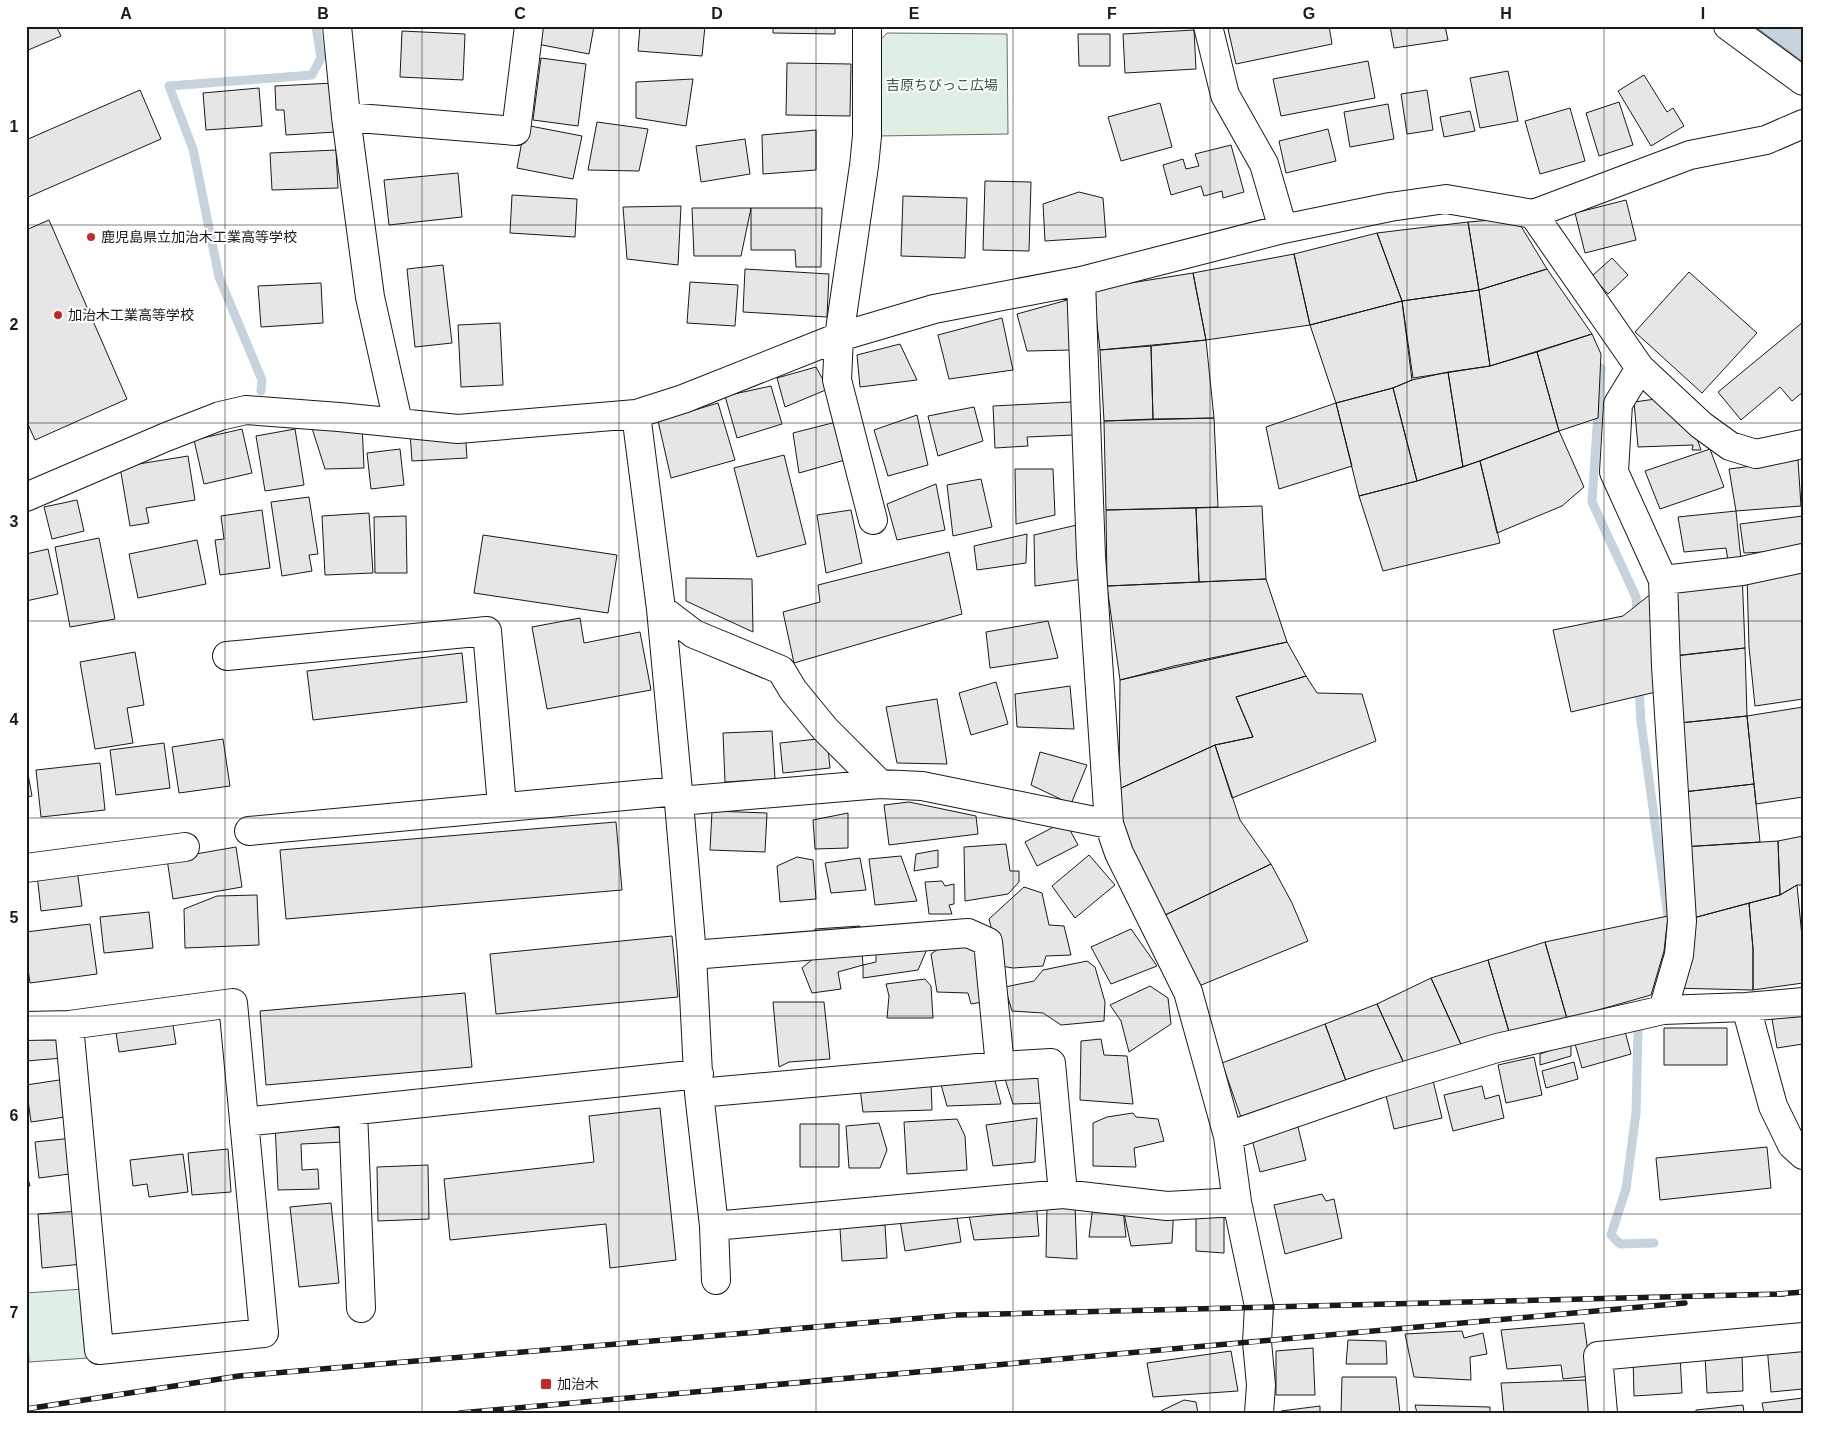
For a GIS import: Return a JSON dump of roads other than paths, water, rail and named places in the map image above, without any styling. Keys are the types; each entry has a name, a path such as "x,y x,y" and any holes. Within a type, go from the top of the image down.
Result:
{"street":[{"path":"337,26 346,117 370,297 398,422"},
{"path":"346,117 516,131 529,26"},
{"path":"867,26 867,136 838,337 837,380 872,520"},
{"path":"1208,26 1225,95 1264,164 1283,229"},
{"path":"1728,26 1803,80"},
{"path":"26,497 166,437 220,416 246,410 398,422 458,429 636,414 683,399 838,337 934,309 1081,281 1283,229 1390,207 1446,200 1533,214 1690,155 1766,140 1803,124"},
{"path":"1533,214 1640,368 1701,425 1730,446 1756,454 1803,444"},
{"path":"1081,281 1092,556 1109,824 1118,853 1188,992 1228,1136 1237,1202 1259,1306 1257,1342 1261,1384 1259,1413"},
{"path":"1640,368 1618,404 1614,472 1663,580 1666,666 1682,921 1679,955 1663,1010"},
{"path":"636,414 661,609 692,955 699,1083 714,1226 716,1280"},
{"path":"1663,580 1742,571 1803,558"},
{"path":"661,609 694,634 781,670 793,690 825,729 880,784"},
{"path":"227,656 487,631 502,806"},
{"path":"249,831 502,806 880,784 922,786 1109,824"},
{"path":"26,868 185,847"},
{"path":"692,955 968,933 988,942 1000,1066"},
{"path":"1228,1136 1378,1084 1497,1048 1663,1010 1746,1007 1803,1002"},
{"path":"26,1026 69,1025 233,1004 264,1332 99,1350 69,1025"},
{"path":"1746,1007 1773,1106 1792,1145 1803,1156"},
{"path":"244,1122 353,1110 699,1083 1051,1063 1063,1194"},
{"path":"353,1110 361,1308"},
{"path":"714,1226 1063,1194 1167,1206 1237,1202"},
{"path":"1603,1413 1598,1356 1803,1337"}],"waterway":[{"path":"261,391 262,380 219,277 193,149 169,86 312,75 321,58 316,26"},
{"path":"1601,368 1592,502 1636,597 1637,615"},
{"path":"1639,686 1641,722 1670,931 1661,962"},
{"path":"1638,1029 1636,1113 1626,1189 1611,1235 1620,1244 1654,1243"}],"railway":[{"path":"1777,1294 1803,1292"},
{"path":"26,1409 239,1376 957,1315 1784,1294"},
{"path":"460,1413 1685,1303"}],"place":[{"name":"鹿児島県立加治木工業高等学校","path":"91,237"},
{"name":"加治木工業高等学校","path":"58,315"},
{"name":"加治木","path":"546,1384"}],"park label":[{"name":"吉原ちびっこ広場","path":"942,85"}]}
